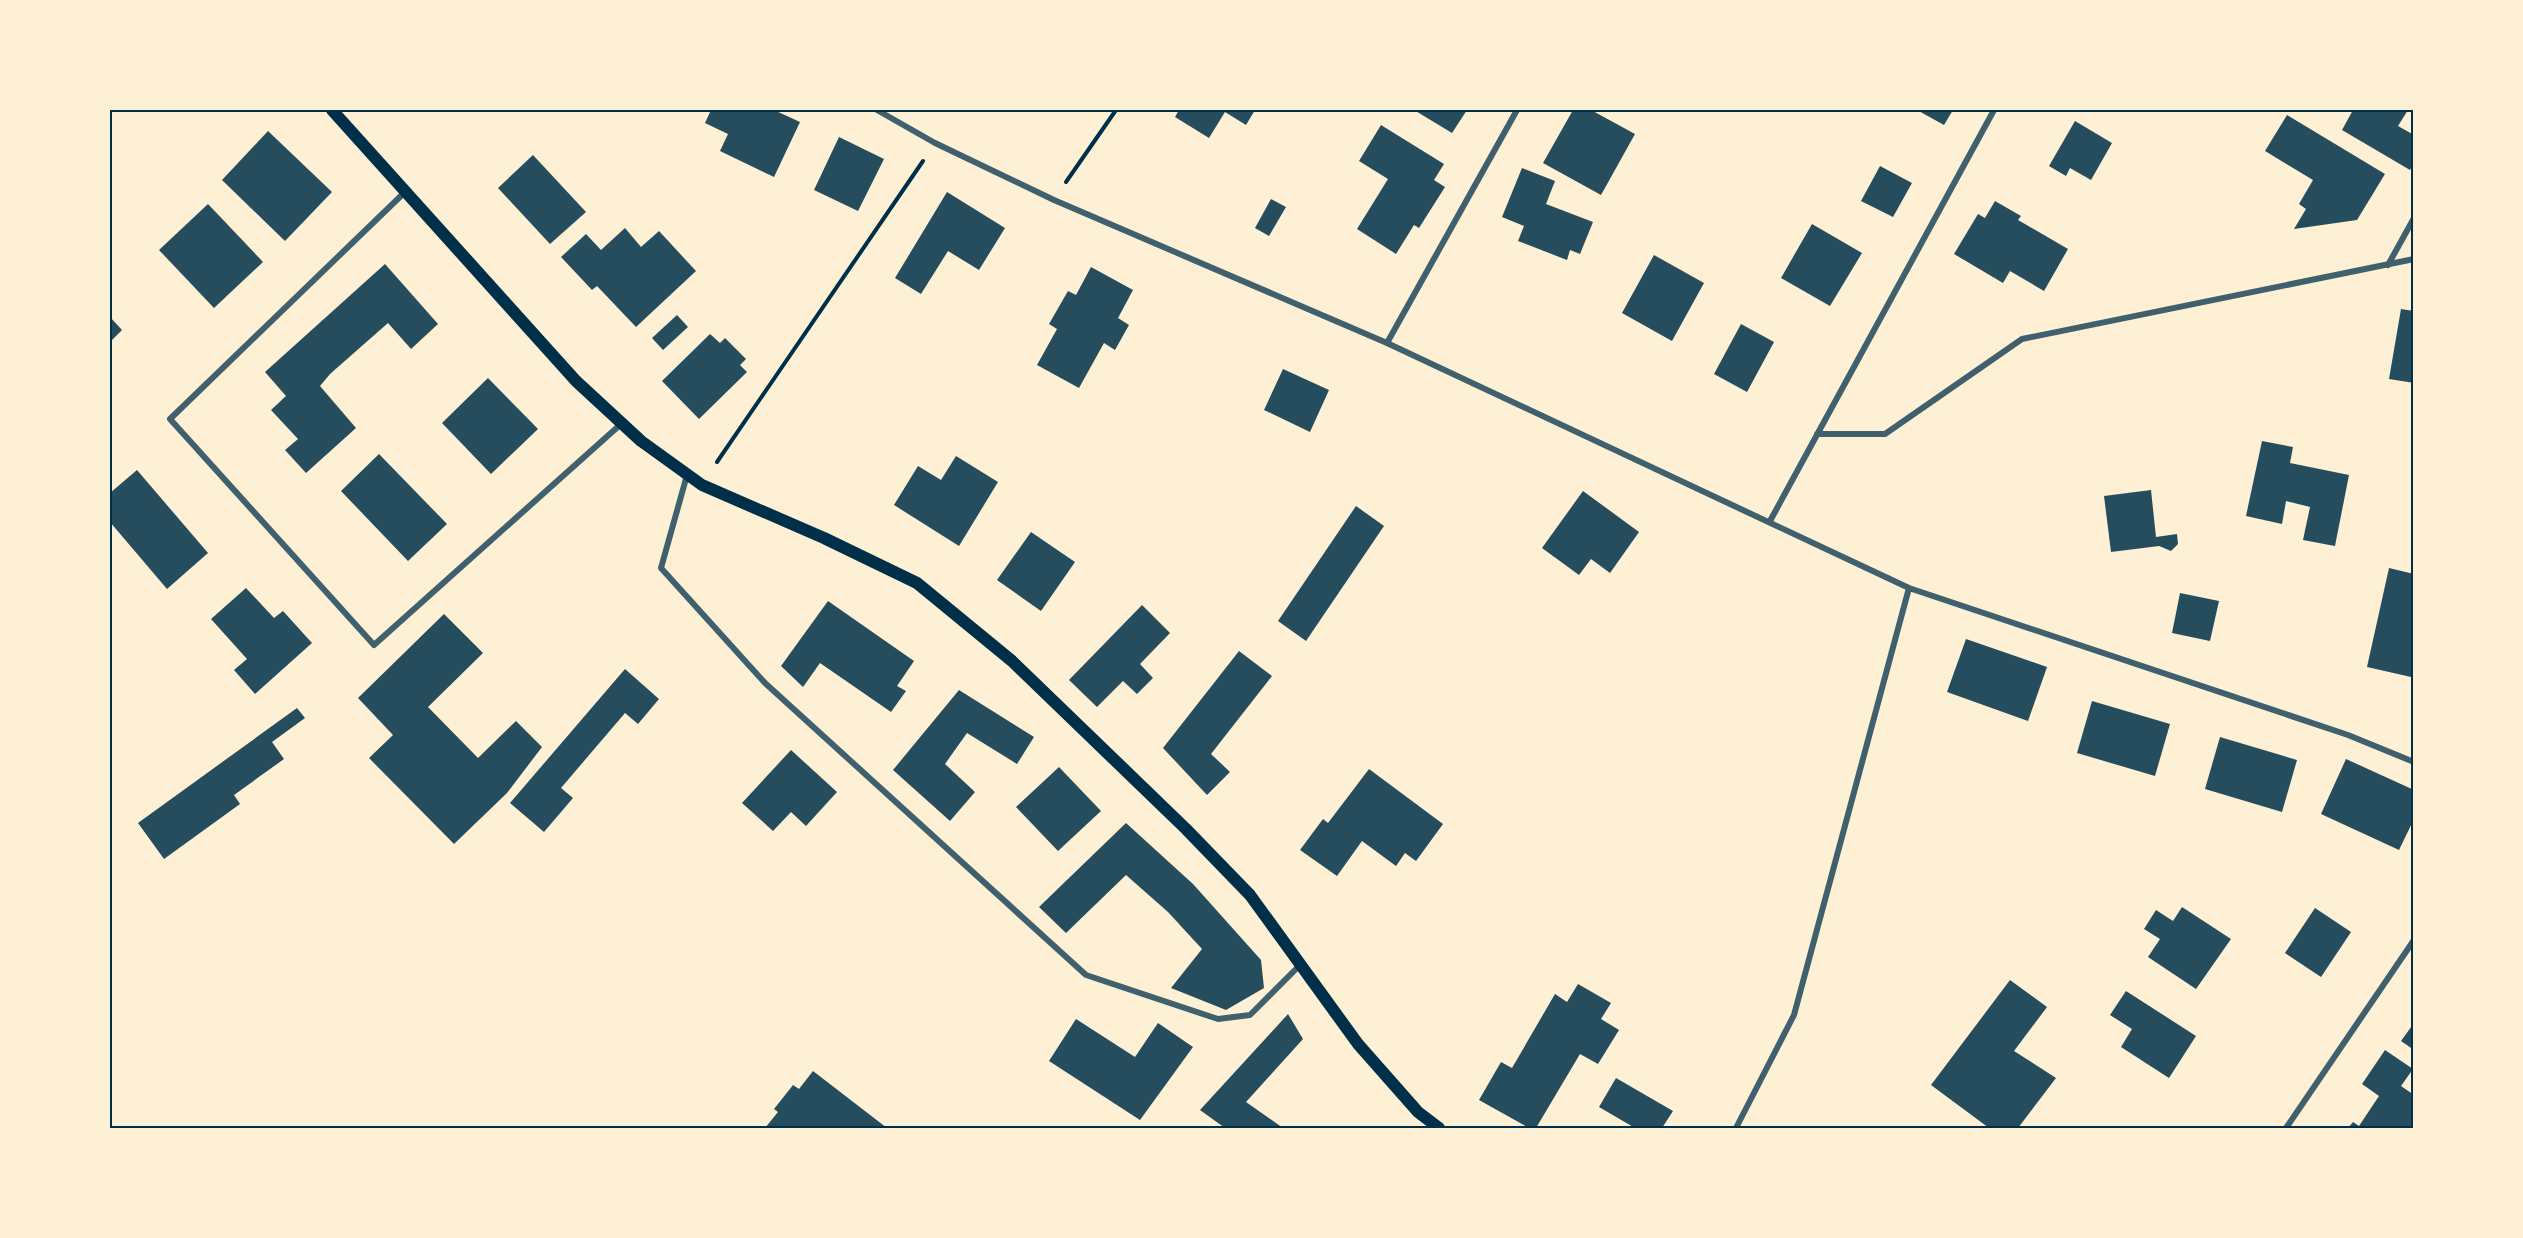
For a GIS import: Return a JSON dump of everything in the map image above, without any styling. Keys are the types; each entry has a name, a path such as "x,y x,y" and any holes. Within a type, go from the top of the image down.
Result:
{"main road":[{"path":"332,110 407,190 576,381 621,424 702,484 824,538 917,583 967,622 1012,662 1186,829 1250,895 1302,963 1358,1044 1418,1112 1439,1128"}],"street":[{"path":"877,110 935,143 1054,200 1387,343 1909,588 2348,735 2414,762"},
{"path":"1387,343 1516,110"},
{"path":"1770,521 1994,110"},
{"path":"407,190 170,419 374,645 621,424"},
{"path":"2388,265 2414,218"},
{"path":"1817,434 1885,434 2022,339 2414,259"},
{"path":"687,475 661,568 765,683 1086,975 1218,1019 1250,1015 1302,963"},
{"path":"1736,1128 1794,1015 1909,588"},
{"path":"2286,1128 2414,940"}],"path":[{"path":"1054,200 1116,110"},
{"path":"702,484 935,143"}],"building":[{"path":"711,110 774,110 800,122 774,177 720,151 728,134 705,123"},
{"path":"1179,110 1255,110 1246,125 1225,112 1209,138 1175,117"},
{"path":"1414,110 1467,110 1452,133"},
{"path":"1573,110 1591,110 1635,134 1601,195 1543,163"},
{"path":"1917,110 1953,110 1944,125"},
{"path":"2353,110 2408,110 2398,126 2414,135 2414,163 2410,170 2342,130"},
{"path":"2287,115 2385,174 2357,220 2294,229 2306,209 2299,204 2313,180 2265,151"},
{"path":"2075,121 2112,143 2091,180 2070,168 2066,176 2049,166"},
{"path":"1381,125 1444,164 1434,180 1445,187 1419,228 1414,225 1396,254 1357,229 1388,179 1359,161"},
{"path":"268,131 332,192 285,241 222,180"},
{"path":"839,137 884,159 858,211 814,190"},
{"path":"533,155 586,212 550,244 498,188"},
{"path":"1880,166 1912,183 1893,217 1861,201"},
{"path":"1522,168 1555,181 1546,204 1593,222 1580,254 1570,250 1567,260 1518,241 1524,226 1502,217"},
{"path":"947,192 1005,228 979,270 948,251 921,294 895,278"},
{"path":"1271,199 1286,207 1269,236 1255,228"},
{"path":"1995,201 2021,216 2018,220 2068,249 2044,291 2010,271 2003,283 1954,254 1978,214 1985,218"},
{"path":"208,204 263,262 214,308 159,250"},
{"path":"1812,224 1862,253 1830,306 1781,278"},
{"path":"625,228 641,247 659,231 696,271 636,327 597,286 592,290 561,257 586,234 601,250"},
{"path":"1654,255 1704,283 1672,341 1622,313"},
{"path":"385,264 438,324 411,349 388,323 330,374 320,386 356,428 306,473 285,450 298,439 271,410 286,396 265,372"},
{"path":"1091,267 1133,290 1118,318 1129,325 1115,350 1104,343 1079,388 1037,365 1057,329 1049,324 1068,291 1076,295"},
{"path":"2401,309 2414,311 2414,383 2389,379"},
{"path":"677,315 688,327 663,350 652,338"},
{"path":"110,317 122,330 110,342"},
{"path":"1741,324 1774,342 1747,392 1714,374"},
{"path":"710,334 720,343 725,338 746,359 740,365 747,372 699,419 662,381"},
{"path":"1283,369 1329,390 1310,432 1264,410"},
{"path":"488,378 538,429 491,474 442,423"},
{"path":"2262,441 2293,447 2290,463 2349,475 2335,546 2303,540 2310,507 2286,501 2282,524 2246,516"},
{"path":"379,454 447,524 408,561 341,491"},
{"path":"956,456 998,482 959,546 894,505 918,466 941,480"},
{"path":"137,470 208,553 167,589 110,522 110,493"},
{"path":"2151,490 2156,537 2177,534 2178,544 2171,551 2159,546 2111,552 2104,496"},
{"path":"1583,491 1639,532 1610,573 1591,559 1579,575 1542,548"},
{"path":"1356,506 1384,526 1306,641 1278,621"},
{"path":"1031,532 1075,562 1041,611 997,580"},
{"path":"2389,568 2414,574 2414,667 2411,677 2367,667"},
{"path":"246,588 274,618 283,611 312,643 255,694 234,670 247,659 211,619"},
{"path":"2180,593 2219,601 2210,641 2172,633"},
{"path":"828,601 914,661 897,686 906,691 891,712 820,663 803,687 781,666"},
{"path":"1142,605 1170,633 1140,664 1153,678 1137,694 1123,681 1097,707 1069,680"},
{"path":"444,614 483,653 428,707 478,758 516,721 542,747 507,793 454,844 369,758 393,735 358,698"},
{"path":"1966,639 2047,667 2028,721 1947,692"},
{"path":"1239,651 1272,676 1211,754 1230,772 1207,795 1163,748"},
{"path":"625,669 659,699 638,724 625,713 561,788 573,798 544,832 510,803"},
{"path":"959,690 1034,737 1017,764 967,733 945,764 975,792 950,821 893,770"},
{"path":"2092,701 2170,724 2155,776 2077,753"},
{"path":"297,708 305,718 272,742 284,759 234,795 240,804 164,859 138,823"},
{"path":"2220,737 2297,760 2282,812 2205,789"},
{"path":"791,750 837,792 806,826 791,812 773,831 742,803"},
{"path":"2346,759 2414,790 2414,819 2399,850 2321,814"},
{"path":"1059,767 1101,811 1058,851 1016,807"},
{"path":"1369,769 1443,824 1416,861 1405,853 1396,866 1362,841 1337,876 1300,850 1323,819 1328,823"},
{"path":"1126,823 1193,884 1261,960 1264,988 1226,1010 1171,988 1202,949 1168,912 1126,875 1066,933 1039,907"},
{"path":"2182,907 2231,939 2196,989 2148,957 2160,939 2144,929 2156,910 2173,921"},
{"path":"2315,908 2351,932 2321,977 2285,953"},
{"path":"2010,980 2047,1007 2014,1051 2056,1078 2018,1128 1989,1128 1931,1085"},
{"path":"1578,984 1611,1003 1601,1019 1619,1030 1598,1064 1580,1054 1536,1128 1529,1128 1479,1100 1501,1062 1512,1068 1555,994 1567,1002"},
{"path":"2126,991 2196,1036 2169,1078 2121,1047 2132,1029 2110,1015"},
{"path":"1288,1014 1303,1039 1246,1102 1283,1128 1225,1128 1200,1110"},
{"path":"1076,1019 1135,1057 1158,1023 1193,1047 1140,1120 1049,1061"},
{"path":"2414,1023 2414,1050 2401,1041"},
{"path":"2385,1050 2413,1069 2401,1086 2414,1095 2414,1128 2348,1128 2353,1122 2359,1126 2379,1096 2362,1084"},
{"path":"813,1071 887,1128 765,1128 778,1112 774,1109 793,1085 799,1089"},
{"path":"1616,1078 1673,1111 1662,1128 1635,1128 1599,1107"}]}
